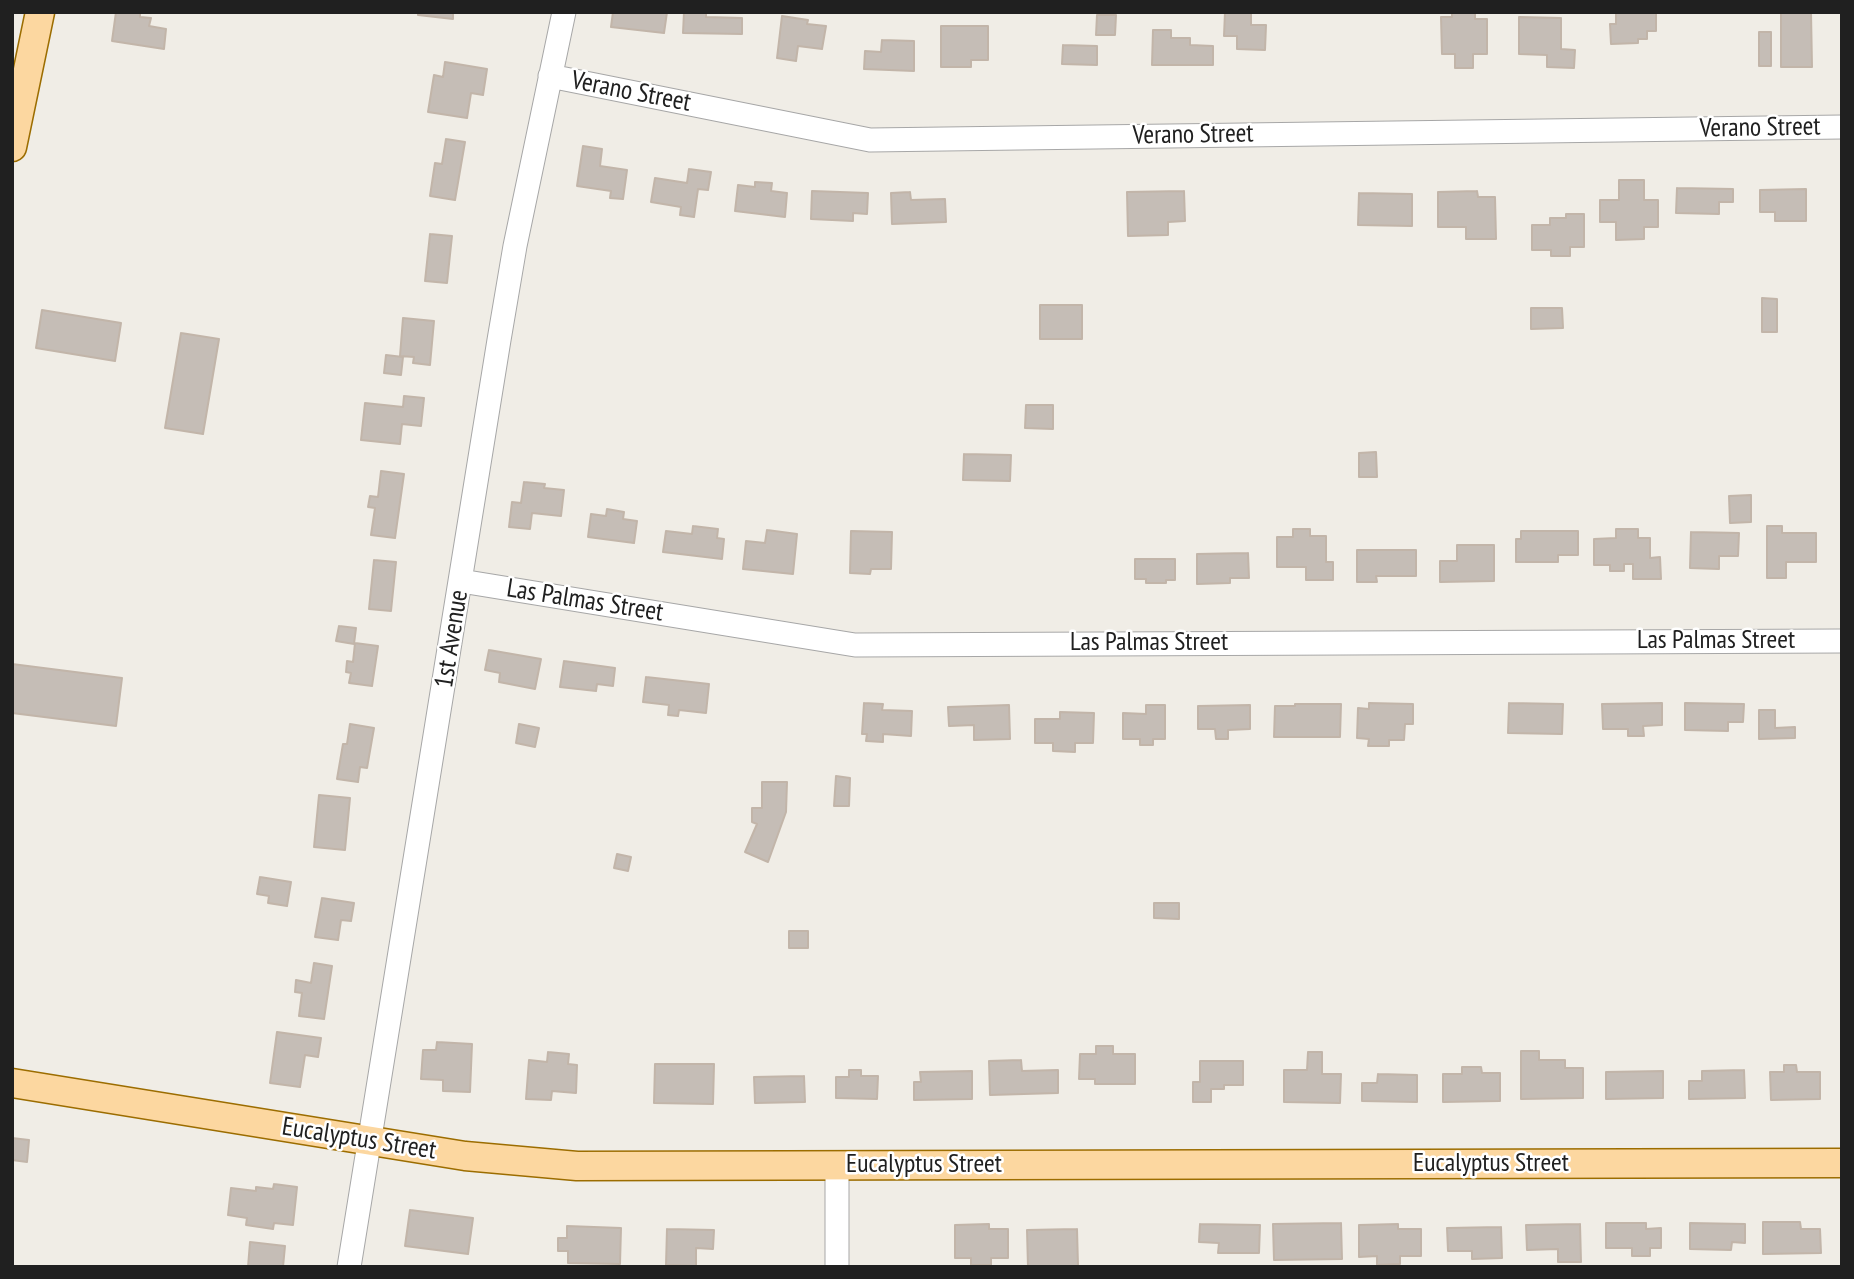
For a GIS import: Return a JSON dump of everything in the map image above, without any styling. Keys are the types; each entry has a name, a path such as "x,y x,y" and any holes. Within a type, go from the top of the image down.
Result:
{"main road":[{"path":"12,147 40,12"},
{"name":"Eucalyptus Street","path":"12,1083 369,1141 541,1164 619,1167 1842,1163"}],"street":[{"name":"1st Avenue","path":"349,1267 513,257 564,12"},
{"name":"Verano Street","path":"550,76 870,140 1842,127"},
{"name":"Las Palmas Street","path":"461,581 855,645 1842,641"},
{"path":"837,1166 837,1267"}],"building":[{"path":"116,12 140,12 140,17 151,18 149,26 166,29 164,49 112,41"},
{"path":"418,12 453,12 453,19 418,15"},
{"path":"613,12 667,12 664,33 611,27"},
{"path":"684,12 706,12 706,17 742,18 742,34 683,33"},
{"path":"1225,12 1251,12 1251,25 1266,25 1265,50 1237,49 1237,36 1224,36"},
{"path":"1452,12 1475,12 1475,19 1487,19 1487,54 1473,54 1473,68 1455,68 1455,54 1442,54 1441,17 1452,17"},
{"path":"1616,12 1656,12 1656,31 1647,31 1647,39 1638,39 1638,43 1611,44 1610,24 1616,24"},
{"path":"1781,12 1811,12 1812,67 1781,67"},
{"path":"1097,15 1116,15 1115,35 1096,35"},
{"path":"782,16 808,20 807,24 826,26 822,49 798,46 796,61 777,58"},
{"path":"1519,17 1561,18 1561,49 1575,50 1574,68 1547,67 1547,55 1519,54"},
{"path":"941,26 988,26 988,60 971,60 971,67 941,67"},
{"path":"1153,30 1171,30 1171,38 1190,38 1190,45 1213,46 1213,65 1152,65"},
{"path":"1759,32 1771,32 1771,66 1759,66"},
{"path":"882,40 914,41 914,71 864,69 865,51 881,52"},
{"path":"1063,45 1097,46 1097,65 1062,64"},
{"path":"445,62 487,69 483,95 471,93 467,118 428,112 434,75 443,77"},
{"path":"446,139 465,142 455,200 430,196 435,163 442,164"},
{"path":"583,146 602,149 600,166 627,170 623,199 610,198 611,191 577,186"},
{"path":"689,169 711,172 708,190 698,189 694,217 680,215 681,207 651,202 655,178 687,183"},
{"path":"1619,180 1644,180 1644,200 1658,200 1658,227 1644,227 1644,239 1616,240 1616,222 1600,222 1600,200 1619,200"},
{"path":"755,182 772,183 771,191 787,193 785,217 735,211 738,185 755,187"},
{"path":"1677,188 1733,189 1733,202 1719,202 1719,214 1676,213"},
{"path":"1806,189 1806,221 1775,221 1775,212 1760,212 1760,190"},
{"path":"812,191 868,193 867,214 853,213 853,221 811,219"},
{"path":"1184,191 1185,221 1168,222 1168,235 1128,236 1127,192"},
{"path":"1477,191 1478,197 1495,197 1496,239 1466,239 1466,227 1438,227 1438,192"},
{"path":"910,192 911,200 945,199 946,222 892,224 891,193"},
{"path":"1359,193 1412,194 1412,226 1358,225"},
{"path":"1566,214 1584,214 1584,247 1570,247 1570,256 1551,256 1551,250 1532,250 1532,225 1550,225 1550,218 1566,218"},
{"path":"430,234 452,236 447,283 425,281"},
{"path":"1762,298 1777,299 1777,332 1762,332"},
{"path":"1040,305 1082,305 1082,339 1040,339"},
{"path":"1531,308 1562,308 1563,328 1531,329"},
{"path":"42,310 121,323 115,361 36,348"},
{"path":"403,318 434,321 430,365 413,363 414,357 400,356"},
{"path":"181,333 219,339 203,434 165,428"},
{"path":"386,355 403,357 401,375 384,373"},
{"path":"404,396 424,398 421,426 402,424 400,444 361,440 365,403 403,407"},
{"path":"1026,405 1053,405 1053,429 1025,428"},
{"path":"1376,452 1377,477 1359,477 1359,453"},
{"path":"964,454 1011,455 1010,481 963,480"},
{"path":"381,471 404,474 395,538 371,535 375,508 368,507 370,496 378,497"},
{"path":"524,482 545,484 544,488 564,490 561,516 532,513 530,529 509,527 512,502 521,503"},
{"path":"1751,495 1751,522 1730,523 1729,496"},
{"path":"607,509 624,512 623,519 637,521 634,543 588,537 591,514 606,516"},
{"path":"693,526 718,529 717,538 724,539 722,559 663,552 666,531 692,534"},
{"path":"1767,526 1782,526 1782,533 1816,533 1816,562 1786,562 1786,578 1767,578"},
{"path":"1293,529 1310,529 1310,536 1326,536 1326,562 1333,562 1333,580 1306,580 1306,567 1277,567 1277,537 1293,537"},
{"path":"1616,529 1638,529 1638,538 1650,538 1650,558 1660,557 1661,579 1633,579 1633,564 1624,564 1624,571 1610,571 1610,565 1594,565 1594,539 1616,538"},
{"path":"767,530 797,534 793,574 743,569 746,541 765,543"},
{"path":"851,531 892,532 891,569 871,569 870,574 850,573"},
{"path":"1521,531 1578,531 1578,555 1558,555 1558,562 1516,562 1516,539 1521,539"},
{"path":"1691,532 1739,533 1738,556 1719,556 1719,569 1690,568"},
{"path":"1457,545 1494,545 1494,581 1440,582 1440,561 1457,561"},
{"path":"1357,550 1416,550 1416,576 1376,576 1377,582 1357,582"},
{"path":"1248,553 1249,578 1230,578 1230,583 1197,584 1197,554"},
{"path":"1135,559 1175,559 1175,580 1146,583 1146,579 1135,579"},
{"path":"374,560 396,562 391,611 369,609"},
{"path":"339,626 356,628 354,644 336,641"},
{"path":"355,643 378,646 372,686 349,683 351,673 346,672 347,661 353,662"},
{"path":"489,650 541,659 535,689 499,682 500,673 485,670"},
{"path":"564,661 615,668 613,686 597,684 596,691 560,687"},
{"path":"12,664 122,678 116,726 12,713"},
{"path":"646,677 709,684 706,713 679,710 678,716 668,715 669,705 643,702"},
{"path":"864,703 883,704 882,710 912,711 911,736 883,734 883,742 866,741 867,734 862,734"},
{"path":"1369,703 1413,704 1413,724 1405,724 1404,740 1389,740 1389,746 1368,746 1369,739 1357,738 1358,708 1369,709"},
{"path":"1509,703 1563,704 1562,734 1508,733"},
{"path":"1662,703 1662,725 1643,726 1644,736 1628,736 1628,729 1603,729 1602,704"},
{"path":"1685,703 1744,704 1743,722 1728,722 1728,731 1685,730"},
{"path":"1341,704 1340,737 1274,737 1275,706"},
{"path":"1009,705 1010,739 974,740 974,725 949,726 948,707"},
{"path":"1146,705 1165,705 1165,739 1153,739 1153,745 1140,745 1140,739 1123,739 1123,713 1146,714"},
{"path":"1250,705 1250,729 1228,730 1228,739 1216,739 1215,729 1198,729 1198,706"},
{"path":"1759,710 1775,710 1775,728 1795,727 1795,738 1759,739"},
{"path":"1060,712 1094,713 1093,743 1075,743 1075,752 1053,751 1053,743 1035,743 1035,719 1060,719"},
{"path":"350,724 374,728 367,768 360,767 358,782 337,779 343,744 347,744"},
{"path":"519,724 539,728 535,747 516,743"},
{"path":"836,776 850,778 849,806 834,806"},
{"path":"762,782 787,782 786,812 768,862 745,852 757,824 752,822 752,808 762,808"},
{"path":"319,795 350,798 345,850 314,847"},
{"path":"617,854 631,857 628,871 614,868"},
{"path":"260,877 291,882 287,906 268,903 269,896 257,894"},
{"path":"322,898 354,903 351,921 341,920 338,940 315,937"},
{"path":"1154,903 1179,903 1179,919 1154,918"},
{"path":"789,931 808,931 808,948 789,948"},
{"path":"314,963 332,966 324,1019 299,1016 302,993 295,992 296,980 311,983"},
{"path":"277,1032 321,1038 318,1057 305,1055 300,1087 270,1083"},
{"path":"437,1042 472,1044 470,1092 443,1091 443,1080 421,1079 423,1050 436,1050"},
{"path":"1096,1046 1113,1046 1113,1054 1135,1054 1135,1084 1095,1084 1095,1079 1079,1079 1080,1054 1096,1054"},
{"path":"1521,1051 1539,1051 1539,1060 1565,1060 1565,1068 1583,1068 1583,1098 1521,1099"},
{"path":"548,1052 569,1054 568,1064 577,1065 576,1093 552,1091 551,1100 526,1099 529,1060 547,1062"},
{"path":"1308,1052 1322,1052 1322,1074 1341,1074 1340,1103 1284,1102 1284,1070 1307,1070"},
{"path":"1021,1060 1022,1071 1058,1070 1058,1093 990,1095 989,1061"},
{"path":"1200,1061 1243,1061 1243,1085 1224,1085 1224,1089 1211,1089 1211,1102 1193,1102 1193,1082 1200,1082"},
{"path":"655,1064 714,1064 713,1104 654,1103"},
{"path":"1784,1065 1796,1065 1797,1072 1820,1072 1820,1099 1771,1100 1770,1072 1784,1072"},
{"path":"1462,1067 1481,1067 1482,1073 1500,1073 1500,1101 1443,1102 1443,1074 1462,1074"},
{"path":"849,1070 861,1070 861,1076 878,1076 877,1099 836,1098 836,1077 849,1077"},
{"path":"1744,1070 1745,1098 1689,1099 1689,1081 1702,1081 1702,1071"},
{"path":"972,1071 972,1099 914,1100 914,1082 921,1082 920,1072"},
{"path":"1663,1071 1663,1098 1606,1099 1606,1072"},
{"path":"1378,1074 1417,1075 1417,1102 1362,1101 1362,1083 1377,1083"},
{"path":"804,1076 805,1102 755,1103 754,1077"},
{"path":"12,1138 29,1140 27,1162 12,1160"},
{"path":"274,1184 297,1187 293,1225 274,1223 273,1229 246,1225 247,1218 228,1215 231,1188 256,1191 256,1187 273,1189"},
{"path":"410,1210 473,1218 468,1254 405,1246"},
{"path":"1763,1222 1800,1222 1801,1229 1820,1229 1821,1253 1763,1254"},
{"path":"1341,1223 1342,1259 1274,1260 1273,1224"},
{"path":"1606,1223 1646,1223 1646,1229 1661,1228 1661,1248 1650,1248 1650,1256 1632,1256 1632,1248 1606,1248"},
{"path":"1690,1223 1745,1224 1745,1243 1732,1242 1731,1250 1690,1249"},
{"path":"989,1224 989,1229 1008,1229 1008,1258 991,1258 991,1265 971,1265 971,1258 955,1258 955,1225"},
{"path":"1200,1224 1260,1225 1259,1253 1218,1253 1219,1243 1199,1242"},
{"path":"1398,1224 1398,1229 1421,1229 1421,1256 1400,1256 1400,1264 1377,1265 1377,1256 1359,1257 1359,1225"},
{"path":"1580,1224 1581,1262 1558,1262 1558,1249 1527,1250 1526,1225"},
{"path":"567,1226 621,1228 620,1264 568,1263 568,1251 558,1251 558,1238 567,1238"},
{"path":"1501,1227 1502,1258 1472,1259 1472,1251 1448,1251 1447,1228"},
{"path":"667,1229 714,1230 713,1249 696,1248 696,1266 666,1265"},
{"path":"1077,1229 1078,1266 1028,1267 1027,1230"},
{"path":"250,1242 285,1246 283,1267 248,1267"}]}
